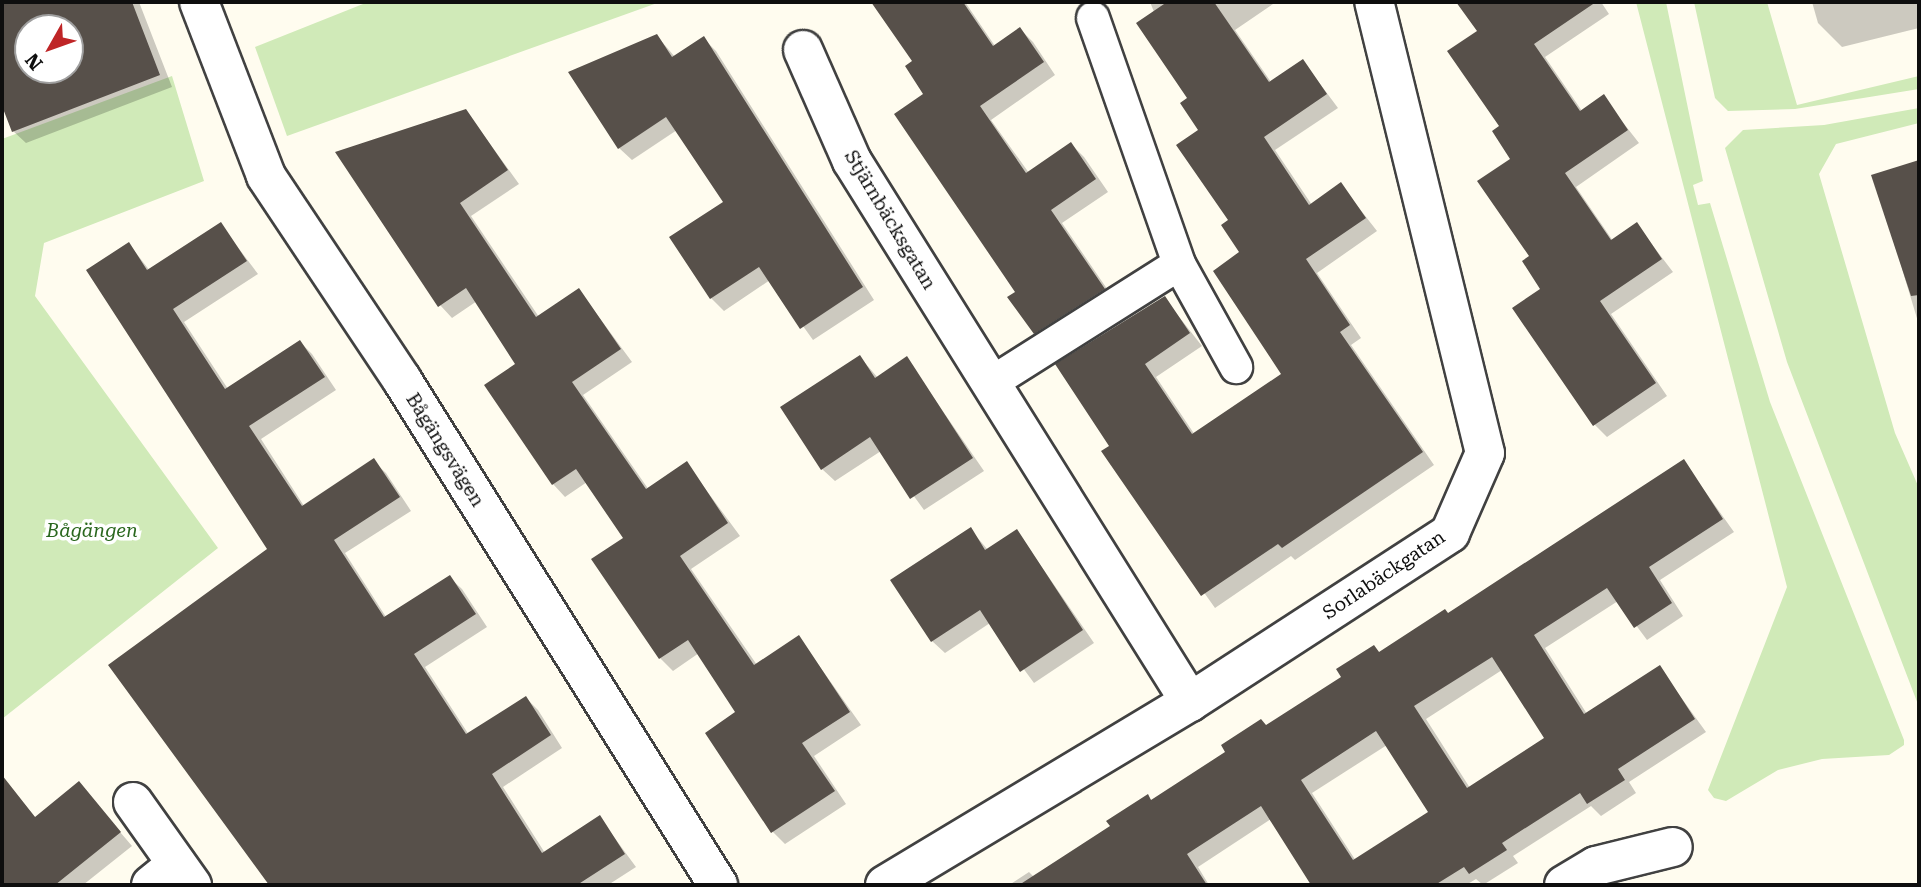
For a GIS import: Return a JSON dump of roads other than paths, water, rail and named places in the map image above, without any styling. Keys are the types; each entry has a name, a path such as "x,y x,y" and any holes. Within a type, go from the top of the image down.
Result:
{"street":[{"name":"Bågängsvägen","path":"200,2 266,176 402,380 718,885"},
{"name":"Sorlabäckgatan","path":"885,885 1190,702 1450,533 1485,453 1374,2"},
{"name":"Stjärnbäcksgatan","path":"803,50 852,161 1190,702"},
{"path":"133,802 173,878"},
{"path":"1564,885 1596,866 1673,847"}],"lane":[{"path":"1093,18 1179,264 1236,368"},
{"path":"991,383 1179,264"}],"park label":[{"name":"Bågängen","path":"92,531"}]}
